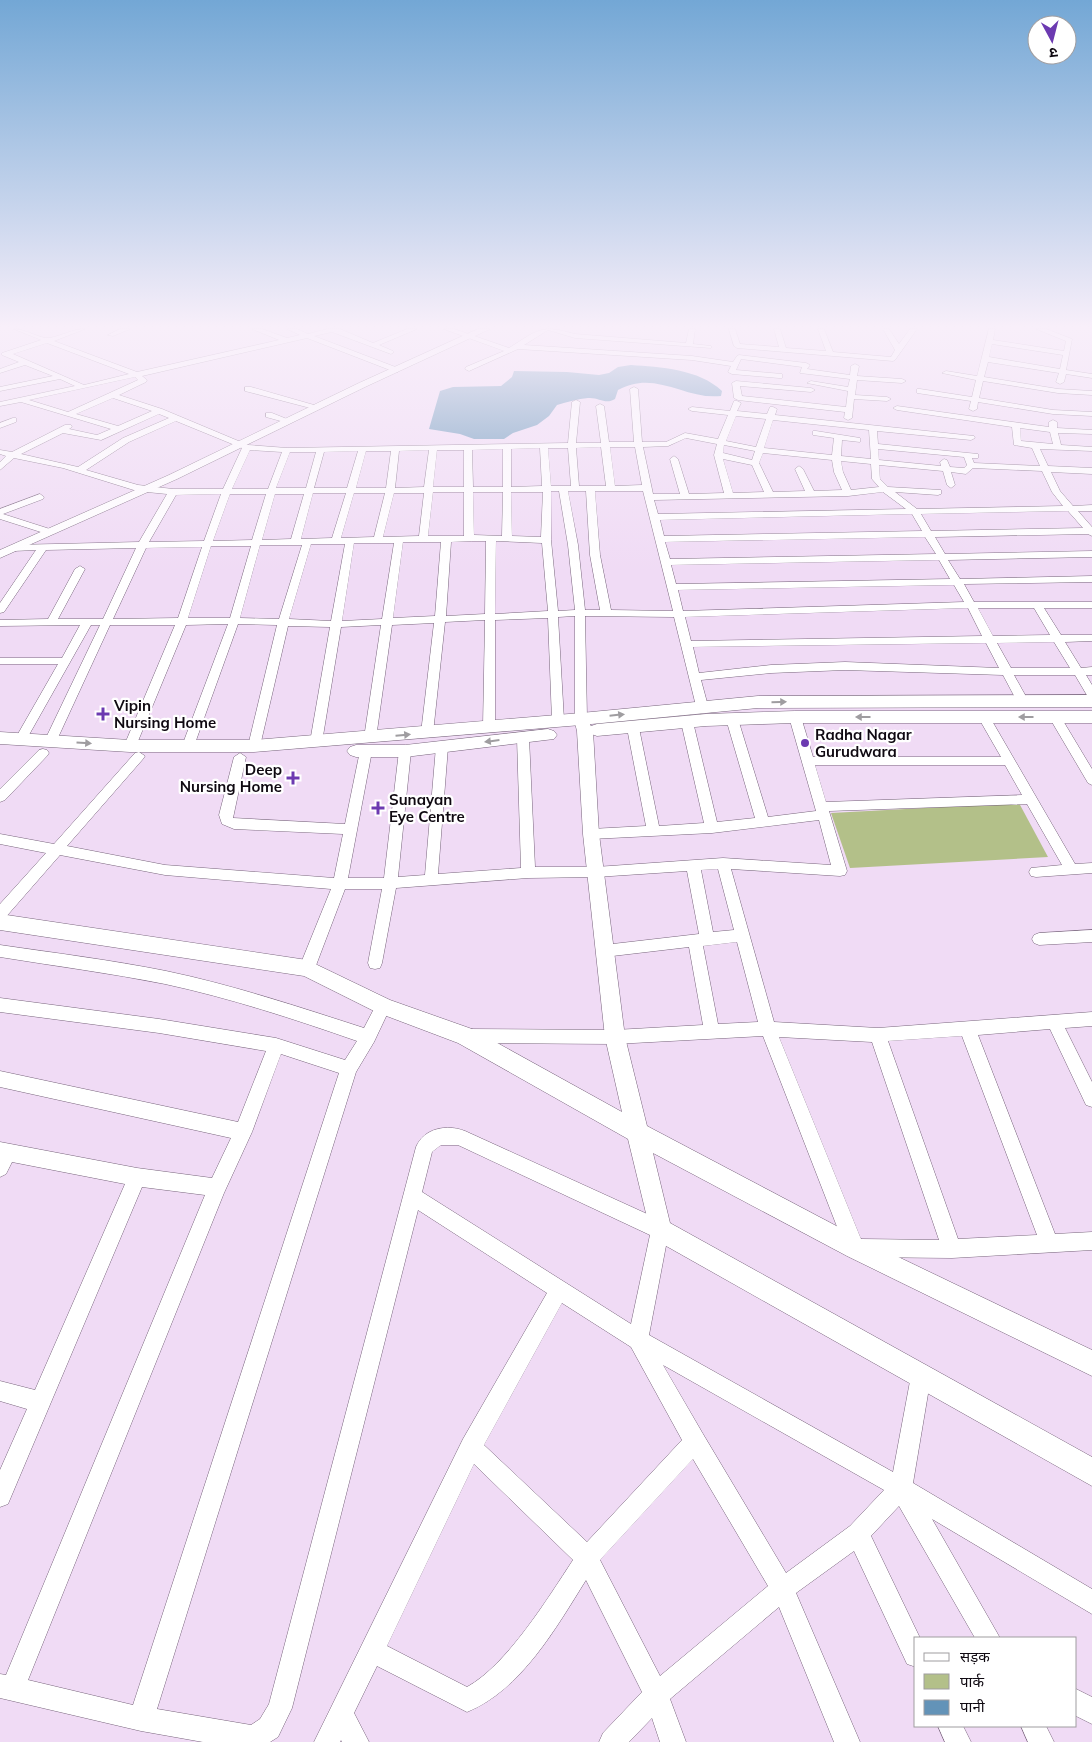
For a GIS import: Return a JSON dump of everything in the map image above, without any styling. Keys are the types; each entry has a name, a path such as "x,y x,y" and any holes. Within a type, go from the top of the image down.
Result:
{"main road":[{"path":"0,738 21,738 47,747 100,756 188,746 247,752 316,742 368,744 405,751 523,738 583,725 702,706 785,702 1092,701"},
{"path":"135,751 247,752 368,744 427,733 558,720 583,725 633,728 687,722 794,717 1092,717"},
{"path":"0,750 47,747"}],"street":[{"path":"56,410 119,429"},
{"path":"69,414 78,410"},
{"path":"0,554 242,446 309,410"},
{"path":"574,487 572,445 575,410"},
{"path":"600,410 612,488"},
{"path":"636,410 638,443 648,492 702,706"},
{"path":"710,410 872,429 971,438"},
{"path":"770,495 755,463 773,410"},
{"path":"847,426 850,410"},
{"path":"914,410 1053,430 1092,432"},
{"path":"971,418 973,410"},
{"path":"1042,410 1092,414"},
{"path":"61,430 91,438 105,435 159,411 242,446 287,450 671,443 685,435 760,450 874,462 966,471 971,465"},
{"path":"729,495 718,456 721,443 734,412"},
{"path":"1053,412 1053,430 1058,447"},
{"path":"269,415 288,421"},
{"path":"0,467 12,455 84,418"},
{"path":"79,470 126,440 176,418"},
{"path":"0,426 13,420"},
{"path":"1016,424 1017,443 1035,446 1092,449"},
{"path":"872,429 876,479 885,489 914,512 971,605 1023,702"},
{"path":"816,434 857,440"},
{"path":"938,435 945,468 951,485"},
{"path":"838,436 837,473 848,493"},
{"path":"544,445 547,489 546,540 553,614 558,720"},
{"path":"0,914 58,849 135,751 242,446"},
{"path":"468,446 469,539"},
{"path":"507,446 507,538"},
{"path":"874,446 1004,458"},
{"path":"1035,446 1056,492 1092,532"},
{"path":"423,540 430,490 433,447"},
{"path":"336,540 363,448"},
{"path":"378,540 390,490 395,448"},
{"path":"295,542 321,449"},
{"path":"188,746 234,621 271,491 287,450"},
{"path":"0,452 79,470 144,490 173,492 468,490 574,487 612,488 685,496 848,493 885,489 938,492"},
{"path":"967,455 971,465"},
{"path":"718,456 755,463"},
{"path":"674,459 685,496"},
{"path":"971,465 1092,471"},
{"path":"799,469 811,494"},
{"path":"562,488 573,545 580,613 583,725 591,834 604,951 616,1037 636,1132 660,1230 638,1340 695,1442 783,1589 847,1742"},
{"path":"590,488 595,555 606,613"},
{"path":"0,797 47,747 142,546 173,492"},
{"path":"0,512 40,496"},
{"path":"654,517 1092,508"},
{"path":"0,516 50,532"},
{"path":"660,539 1092,532"},
{"path":"490,727 491,538"},
{"path":"13,548 336,540 507,538 546,540"},
{"path":"316,742 350,540"},
{"path":"307,968 340,884 368,744 399,540"},
{"path":"427,733 440,620 446,540"},
{"path":"307,542 247,752 226,816 227,821 234,824 351,829"},
{"path":"0,610 43,547"},
{"path":"666,562 1092,554"},
{"path":"52,623 80,569"},
{"path":"672,587 1092,578"},
{"path":"0,623 234,621 336,624 580,613 679,614 971,605 1092,605"},
{"path":"1037,605 1092,694"},
{"path":"21,738 67,661 87,623"},
{"path":"687,644 1092,638"},
{"path":"0,660 67,661"},
{"path":"696,677 771,669 845,666 1008,672 1092,671"},
{"path":"0,839 165,870 340,884 431,881 528,873 596,872 722,864 840,871 794,717"},
{"path":"984,717 1072,869"},
{"path":"1055,717 1092,780"},
{"path":"732,719 763,823"},
{"path":"687,722 712,828"},
{"path":"633,728 653,830"},
{"path":"523,738 528,873"},
{"path":"431,881 442,747"},
{"path":"375,963 390,883 405,751"},
{"path":"807,761 1010,761"},
{"path":"591,834 712,828 763,823 821,811 1032,799"},
{"path":"722,864 768,1029 855,1248"},
{"path":"693,865 712,1032"},
{"path":"1036,872 1092,868"},
{"path":"0,922 307,968 383,1006 465,1036 636,1132 855,1248 1092,1363"},
{"path":"604,951 743,935"},
{"path":"1039,939 1092,936"},
{"path":"0,951 125,970 187,982 253,999 368,1037"},
{"path":"0,1006 159,1026 276,1045 349,1069"},
{"path":"141,1718 349,1069 368,1037 383,1006"},
{"path":"465,1036 616,1037 768,1029 878,1035 1092,1019"},
{"path":"1054,1022 1092,1099"},
{"path":"967,1028 1049,1243"},
{"path":"878,1035 952,1249"},
{"path":"276,1045 243,1132 217,1188 7,1687 141,1718 253,1738 269,1728 280,1708 425,1146 438,1136 459,1138 660,1230 1092,1472"},
{"path":"0,1078 243,1132"},
{"path":"0,1168 4,1151 137,1177 217,1188"},
{"path":"0,1496 137,1177"},
{"path":"413,1196 638,1340 901,1488 1092,1602"},
{"path":"855,1248 952,1249 1092,1241"},
{"path":"328,1742 471,1447 559,1290"},
{"path":"612,1742 656,1695 783,1589 858,1534 901,1488 921,1376"},
{"path":"0,1391 41,1402"},
{"path":"372,1650 467,1700 482,1692 506,1671 547,1621 587,1558 695,1442"},
{"path":"471,1447 587,1558 656,1695 673,1742"},
{"path":"901,1488 987,1637"},
{"path":"858,1534 914,1651"},
{"path":"1077,1702 1092,1712"},
{"path":"341,1714 356,1742"},
{"path":"950,1727 958,1742"},
{"path":"1034,1727 1041,1742"}],"green space":[{"path":"1019,803 1048,857 850,868 831,813"}],"water":[{"path":"434,410 553,410 537,425 513,433 504,439 474,439 460,434 429,429"}],"place":[{"name":"Vipin Nursing Home","path":"103,714"},
{"name":"Radha Nagar Gurudwara","path":"805,743"},
{"name":"Deep Nursing Home","path":"293,778"},
{"name":"Sunayan Eye Centre","path":"378,808"}]}
